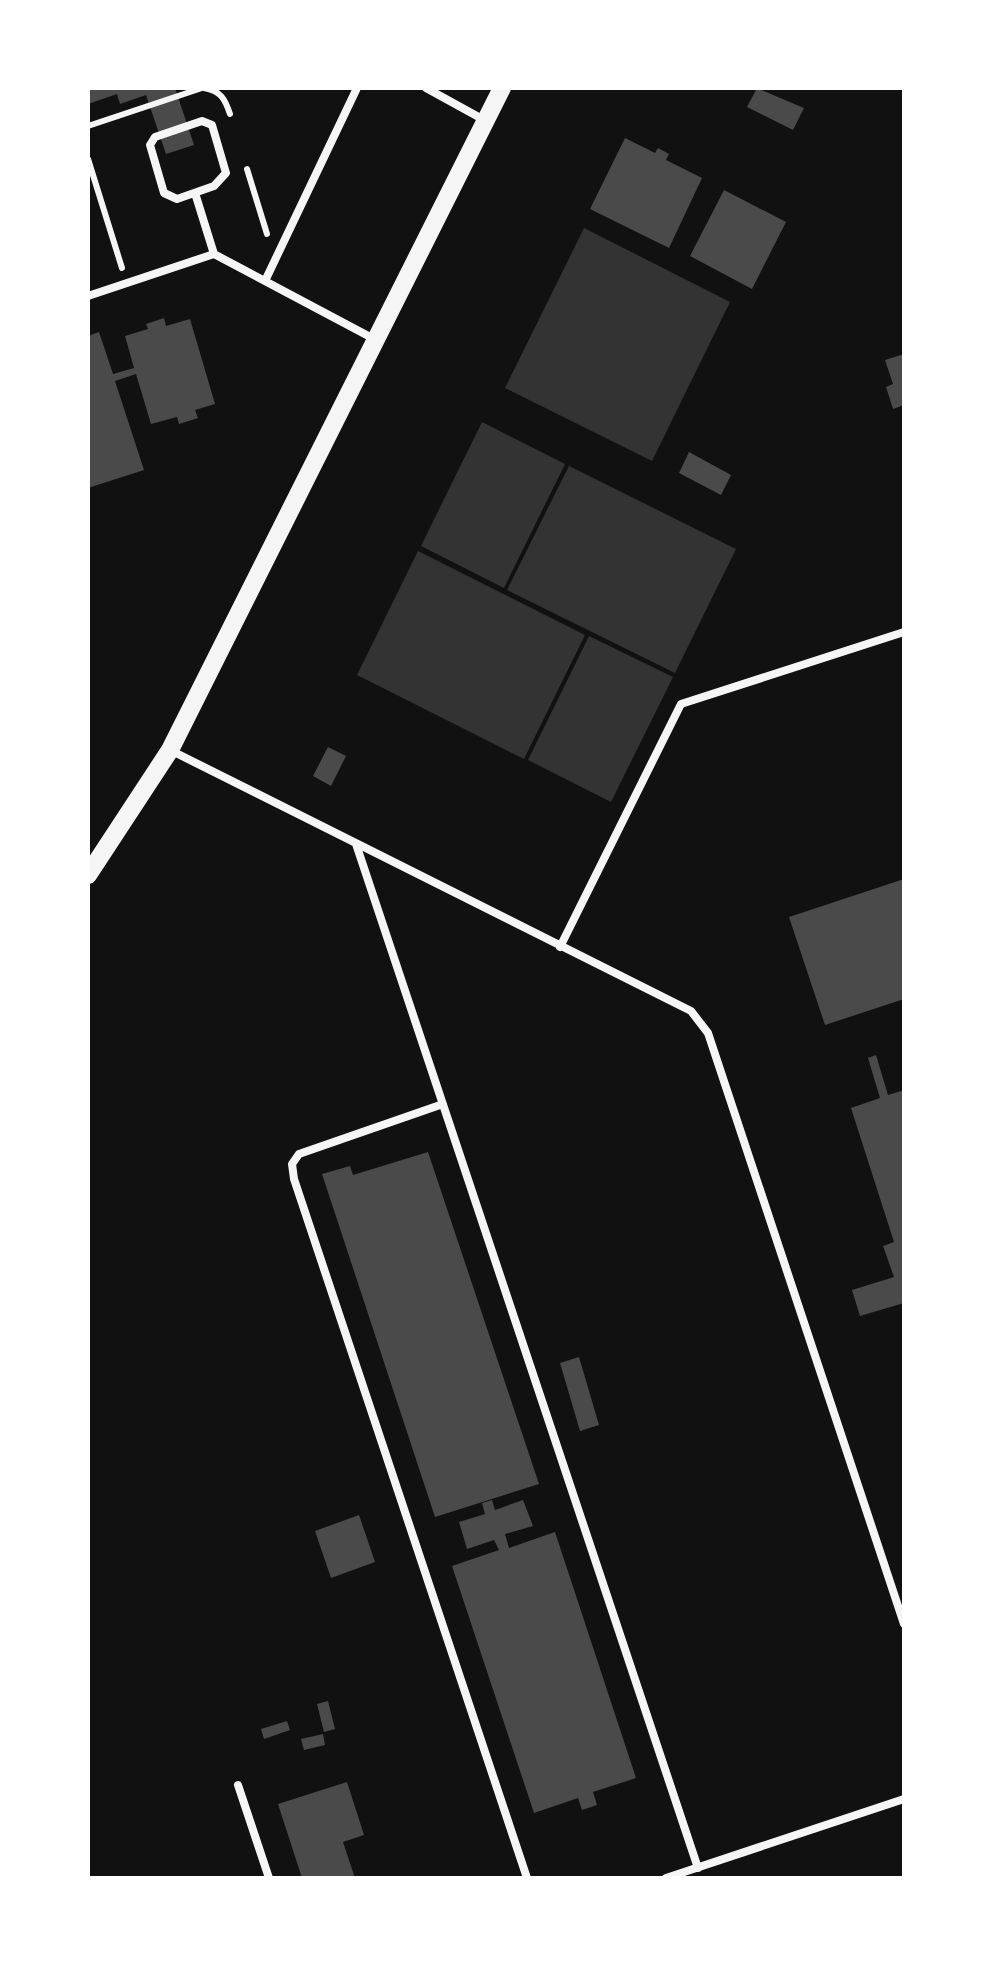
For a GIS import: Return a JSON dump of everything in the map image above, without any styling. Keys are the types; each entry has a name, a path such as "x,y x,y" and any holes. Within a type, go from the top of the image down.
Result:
{"street":[{"path":"88,875 170,750 502,88"}],"lane":[{"path":"265,281 357,88"},
{"path":"426,88 486,121"},
{"path":"202,121 212,125 226,173 214,186 195,193 177,199 164,193 150,145 155,138 202,121"},
{"path":"195,193 214,254 376,340"},
{"path":"88,296 214,254"},
{"path":"560,947 682,704 904,632"},
{"path":"170,750 691,1011 708,1034 904,1624"},
{"path":"356,844 698,1868"},
{"path":"443,1104 299,1154 292,1164 526,1878"},
{"path":"238,1785 269,1878"},
{"path":"666,1878 904,1800"}],"path":[{"path":"88,126 202,88"},
{"path":"88,159 123,272"}],"shaded area":[{"path":"584,228 730,302 652,461 505,388"},
{"path":"482,422 565,464 504,588 421,546"},
{"path":"569,466 736,549 675,673 507,590"},
{"path":"418,551 585,635 524,759 357,675"},
{"path":"589,636 673,677 611,802 528,760"}],"building":[{"path":"88,88 175,88 194,145 166,154 146,95 120,104 117,94 88,104"},
{"path":"757,88 804,108 793,130 747,107"},
{"path":"625,138 655,153 658,148 669,154 666,160 702,178 669,248 590,209"},
{"path":"724,190 786,222 752,289 690,256"},
{"path":"164,318 166,326 190,319 215,404 195,410 198,418 179,424 177,417 151,424 136,374 115,381 144,470 88,488 88,336 99,332 113,374 134,368 125,336 148,329 146,324"},
{"path":"904,354 904,405 893,409 886,387 893,384 885,360"},
{"path":"689,452 731,475 721,495 679,473"},
{"path":"328,747 346,756 331,786 313,776"},
{"path":"904,879 904,999 825,1025 789,917"},
{"path":"876,1055 888,1095 904,1090 904,1303 860,1316 852,1290 894,1277 883,1246 894,1242 851,1108 880,1098 868,1058"},
{"path":"428,1152 539,1484 435,1517 322,1174 350,1166 353,1175"},
{"path":"579,1357 599,1425 580,1431 560,1363"},
{"path":"492,1500 495,1510 523,1500 533,1526 505,1534 509,1548 555,1532 636,1778 593,1792 597,1805 582,1810 578,1798 534,1813 452,1566 499,1550 494,1540 467,1549 459,1522 485,1514 482,1503"},
{"path":"359,1515 375,1562 331,1578 315,1531"},
{"path":"328,1701 335,1729 324,1732 317,1704"},
{"path":"287,1721 290,1730 264,1739 261,1729"},
{"path":"323,1734 325,1745 304,1750 301,1739"},
{"path":"347,1782 364,1835 343,1842 355,1878 302,1878 278,1804"}]}
